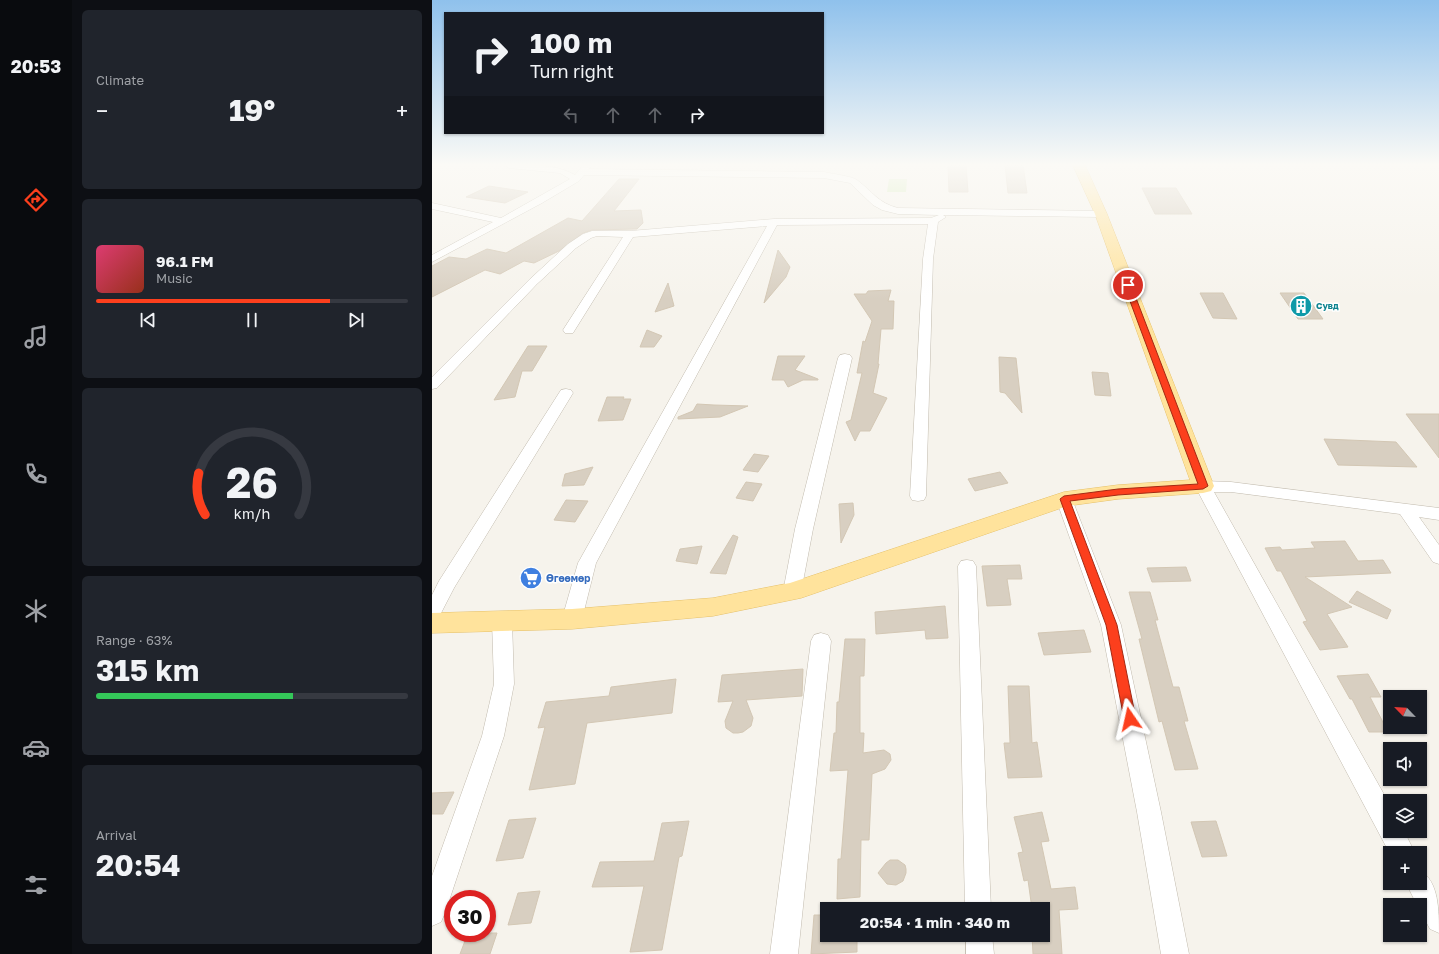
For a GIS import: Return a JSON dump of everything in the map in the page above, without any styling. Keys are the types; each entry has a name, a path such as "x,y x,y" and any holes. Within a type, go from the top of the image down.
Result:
{"main road":[{"path":"432,623 572,619 713,607 792,592 1064,499 1118,492 1203,486 1098,210"}],"street":[{"path":"450,210 502,220"},
{"path":"432,259 522,210"},
{"path":"893,210 905,212 1100,214"},
{"path":"432,385 533,282 581,239 587,236 596,234 630,234 774,222 933,222 949,212"},
{"path":"572,619 588,563 774,222"},
{"path":"918,496 928,260 933,222"},
{"path":"569,330 630,234"},
{"path":"792,592 804,529 845,358"},
{"path":"432,612 446,586 566,393"},
{"path":"1203,486 1231,487 1439,514"},
{"path":"1203,486 1383,817"},
{"path":"1064,499 1111,625 1149,812 1175,954"},
{"path":"1405,509 1439,558"},
{"path":"966,566 978,902"},
{"path":"432,913 493,736 504,684 502,622"},
{"path":"784,954 821,641"},
{"path":"1423,890 1439,920"},
{"path":"979,942 980,954"}],"building":[{"path":"592,210 615,210 614,211 641,210 643,223 637,229 592,230 583,233 559,251 534,263 524,261 500,274 485,270 432,297 432,266 449,257 466,259 487,249 506,253 568,218 582,221"},
{"path":"1153,210 1189,210 1192,214 1155,214"},
{"path":"778,250 790,267 786,277 764,303"},
{"path":"668,283 674,306 655,312"},
{"path":"891,290 888,301 894,301 893,329 881,329 879,364 873,393 887,398 870,431 860,431 855,441 846,422 851,420 862,373 857,373 863,341 865,342 872,321 854,294 866,294 868,291"},
{"path":"1200,293 1223,293 1237,319 1213,318"},
{"name":"Сувд","path":"1280,293 1304,293 1323,319 1298,319"},
{"path":"647,330 662,336 654,347 640,347"},
{"path":"528,346 547,346 532,371 522,371 515,397 494,400"},
{"path":"778,356 805,356 795,370 818,380 803,380 788,387 784,380 772,380"},
{"path":"999,357 1016,358 1022,413 1005,393 1000,392"},
{"path":"1092,372 1108,373 1111,396 1095,395"},
{"path":"607,397 624,397 623,399 631,399 623,420 598,421"},
{"path":"697,404 748,406 720,417 678,419 678,417 693,411"},
{"path":"1406,414 1439,414 1439,458"},
{"path":"1324,439 1396,442 1417,467 1338,465"},
{"path":"754,454 769,456 758,472 743,470"},
{"path":"593,467 584,485 562,486 565,474"},
{"path":"1000,472 1008,483 975,491 968,479"},
{"path":"746,482 762,484 753,501 736,498"},
{"path":"566,500 588,501 575,522 554,520"},
{"path":"853,503 854,515 841,543 839,504"},
{"path":"733,535 738,537 726,574 710,573"},
{"path":"1345,541 1358,561 1383,560 1391,573 1305,577 1352,607 1327,614 1348,647 1320,650 1303,622 1307,621 1281,571 1277,571 1265,548 1280,547 1282,550 1315,548 1311,542"},
{"path":"702,546 697,564 676,561 680,549"},
{"path":"1020,565 1022,579 1007,579 1011,605 987,606 982,566"},
{"path":"1186,567 1191,581 1152,582 1147,568"},
{"path":"1357,591 1391,610 1387,619 1349,602"},
{"path":"1129,592 1150,592 1158,620 1155,620 1173,687 1179,687 1188,721 1184,721 1198,769 1175,770 1162,721 1159,722 1139,639 1142,639"},
{"path":"945,606 948,638 926,639 925,630 876,634 875,612"},
{"path":"1084,630 1091,652 1044,655 1038,633"},
{"path":"845,639 865,639 864,676 860,676 860,733 864,733 863,753 884,750 890,754 891,760 885,769 872,774 869,840 861,840 860,897 837,899 838,859 841,859 848,770 830,771 834,733 836,733 837,702 839,702"},
{"path":"803,669 802,696 746,700 753,718 751,726 743,732 738,733 733,733 726,728 725,721 733,701 718,702 722,675"},
{"path":"1368,674 1381,697 1370,697 1383,722 1383,732 1369,732 1352,699 1350,699 1337,676"},
{"path":"676,679 672,713 587,723 575,784 529,790 545,727 538,728 546,702 609,696 611,687"},
{"path":"1008,686 1029,686 1032,743 1037,742 1042,777 1008,778 1004,743 1010,743"},
{"path":"454,792 443,814 432,814 432,793"},
{"path":"1042,812 1049,841 1041,842 1051,889 1075,887 1078,909 1059,910 1062,954 1033,954 1032,942 1050,942 1050,902 1031,902 1028,880 1024,881 1018,853 1023,852 1014,817"},
{"path":"536,818 523,858 496,861 509,820"},
{"path":"689,821 682,856 679,857 662,950 630,952 644,886 592,887 600,862 654,861 662,823"},
{"path":"1216,821 1227,856 1202,857 1191,822"},
{"path":"890,860 898,860 905,865 906,869 903,881 896,885 887,884 878,873"},
{"path":"540,891 531,923 508,925 518,893"},
{"path":"814,915 820,915 820,942 857,942 857,952 811,954"},
{"path":"465,942 494,942 490,954 460,954"}],"place":[{"name":"Сувд","path":"1301,306"},
{"name":"Өгөөмөр","path":"531,578"}],"route":[{"path":"1128,285 1203,486 1118,492 1064,499 1071,514 1084,555 1111,625 1130,719"}]}
